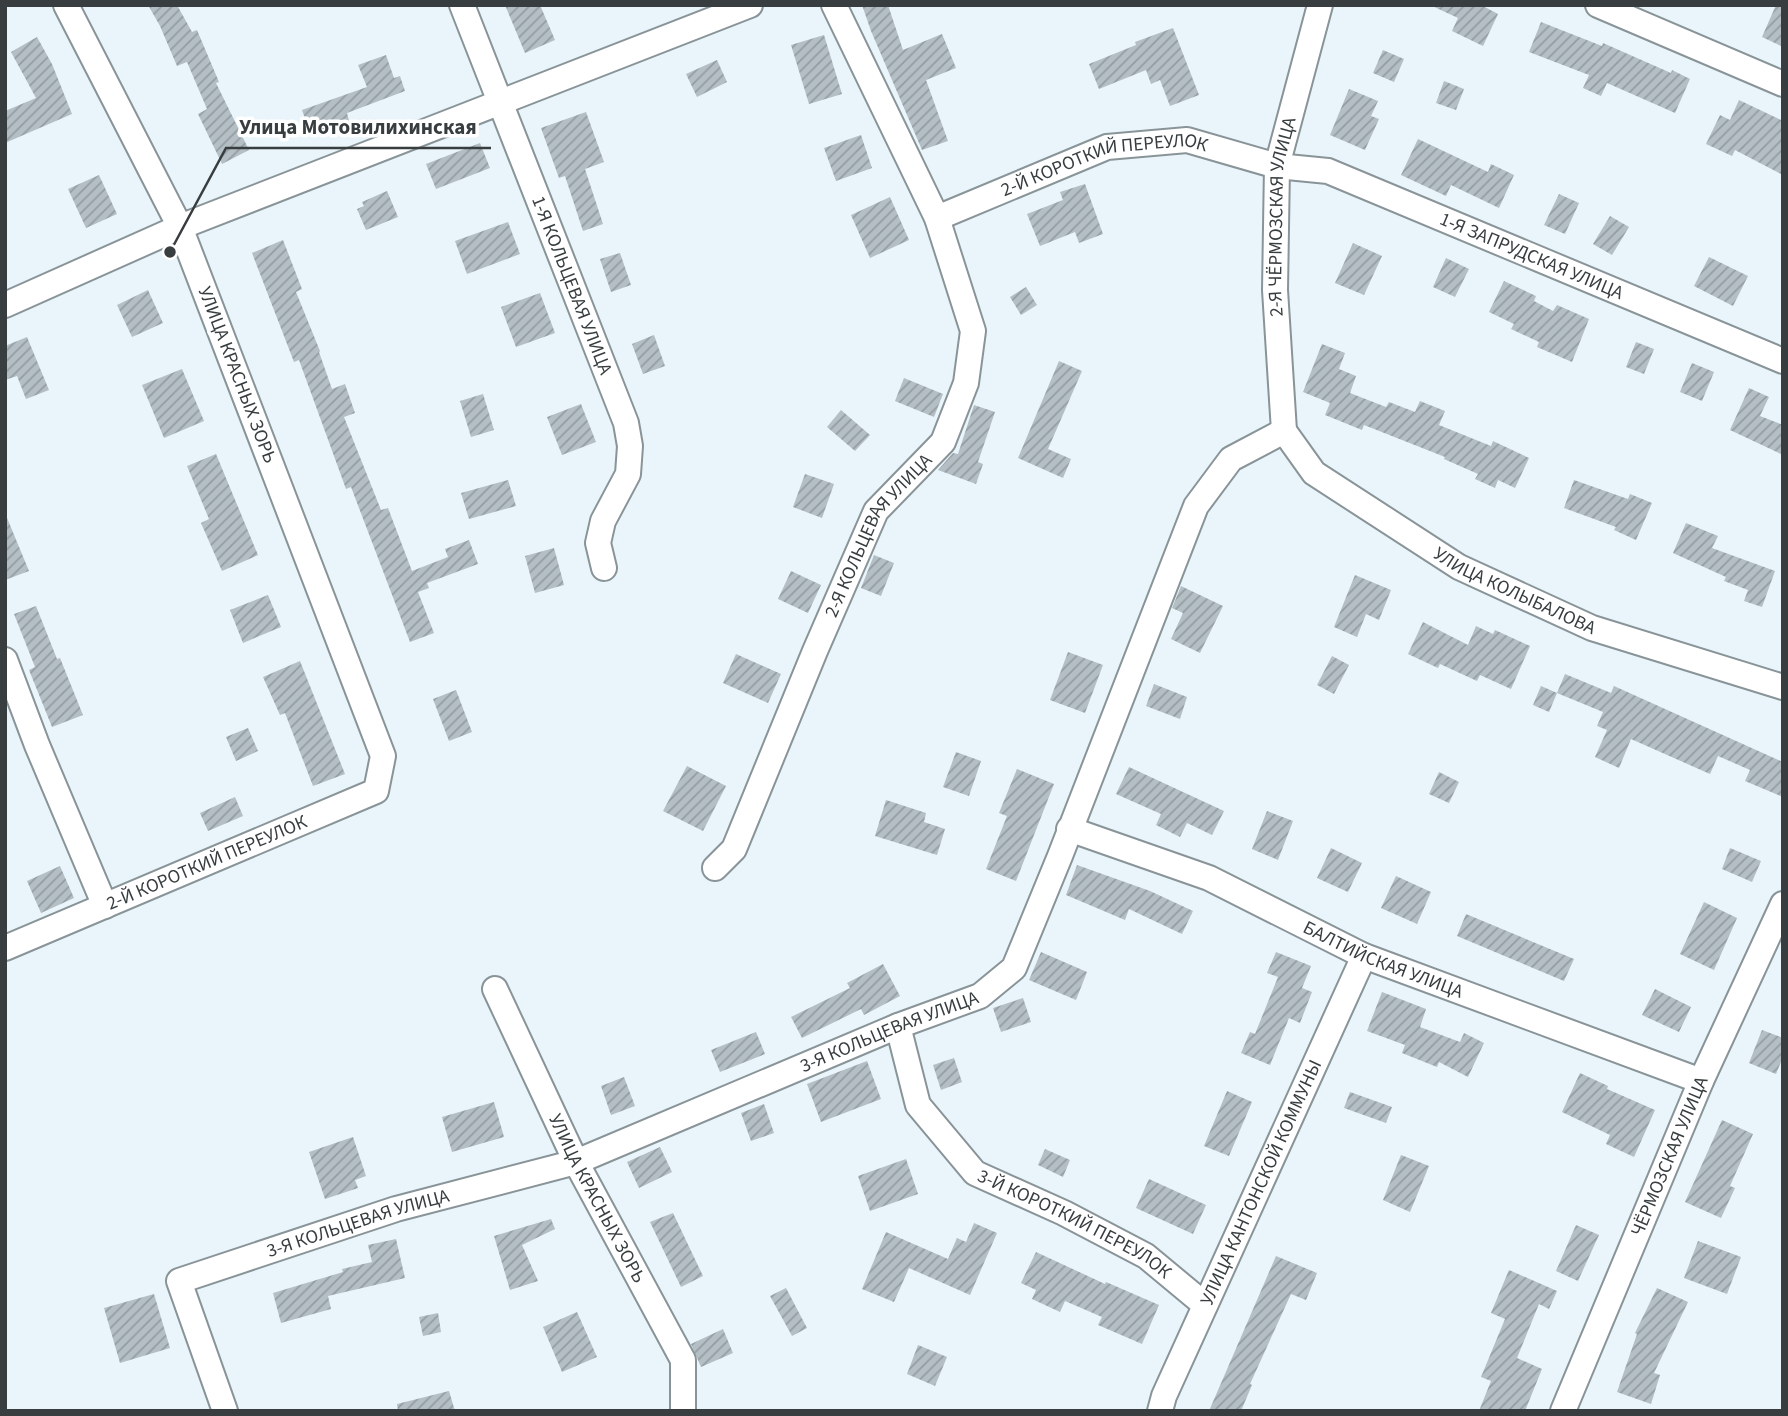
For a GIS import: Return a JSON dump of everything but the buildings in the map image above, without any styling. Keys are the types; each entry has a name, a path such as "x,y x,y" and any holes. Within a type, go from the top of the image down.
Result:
{"street":[{"name":"УЛИЦА КРАСНЫХ ЗОРЬ","path":"66,5 180,227 383,756"},
{"name":"1-Я КОЛЬЦЕВАЯ УЛИЦА","path":"462,5 625,423 630,446 628,474 603,521 597,543 604,568"},
{"path":"5,305 180,227 750,5"},
{"name":"2-Я КОЛЬЦЕВАЯ УЛИЦА","path":"715,868 734,849 876,511 943,442 966,383 973,331 937,218 834,5"},
{"name":"2-Я ЧЁРМОЗСКАЯ УЛИЦА","path":"1284,431 1275,290 1277,166 1320,5"},
{"path":"1598,5 1783,84"},
{"name":"2-Й КОРОТКИЙ ПЕРЕУЛОК","path":"937,218 1107,147 1187,140 1277,166"},
{"name":"1-Я ЗАПРУДСКАЯ УЛИЦА","path":"1277,166 1328,171 1783,361"},
{"name":"УЛИЦА КОЛЫБАЛОВА","path":"1284,431 1314,473 1459,567 1592,628 1783,687"},
{"name":"3-Я КОЛЬЦЕВАЯ УЛИЦА","path":"225,1411 179,1281 396,1209 576,1162 898,1026 980,996 1014,968 1196,506 1231,459 1284,431"},
{"path":"5,660 37,745 105,906"},
{"name":"2-Й КОРОТКИЙ ПЕРЕУЛОК","path":"5,948 376,791 383,756"},
{"name":"БАЛТИЙСКАЯ УЛИЦА","path":"1069,829 1209,878 1364,956 1701,1081"},
{"name":"ЧЁРМОЗСКАЯ УЛИЦА","path":"1563,1411 1701,1081 1783,904"},
{"name":"УЛИЦА КАНТОНСКОЙ КОММУНЫ","path":"1160,1411 1205,1305 1364,956"},
{"name":"УЛИЦА КРАСНЫХ ЗОРЬ","path":"495,989 576,1162 683,1360 683,1411"},
{"name":"3-Й КОРОТКИЙ ПЕРЕУЛОК","path":"898,1026 918,1105 975,1173 1064,1213 1146,1256 1205,1305"}],"place":[{"name":"Улица Мотовилихинская","path":"170,252"}]}
